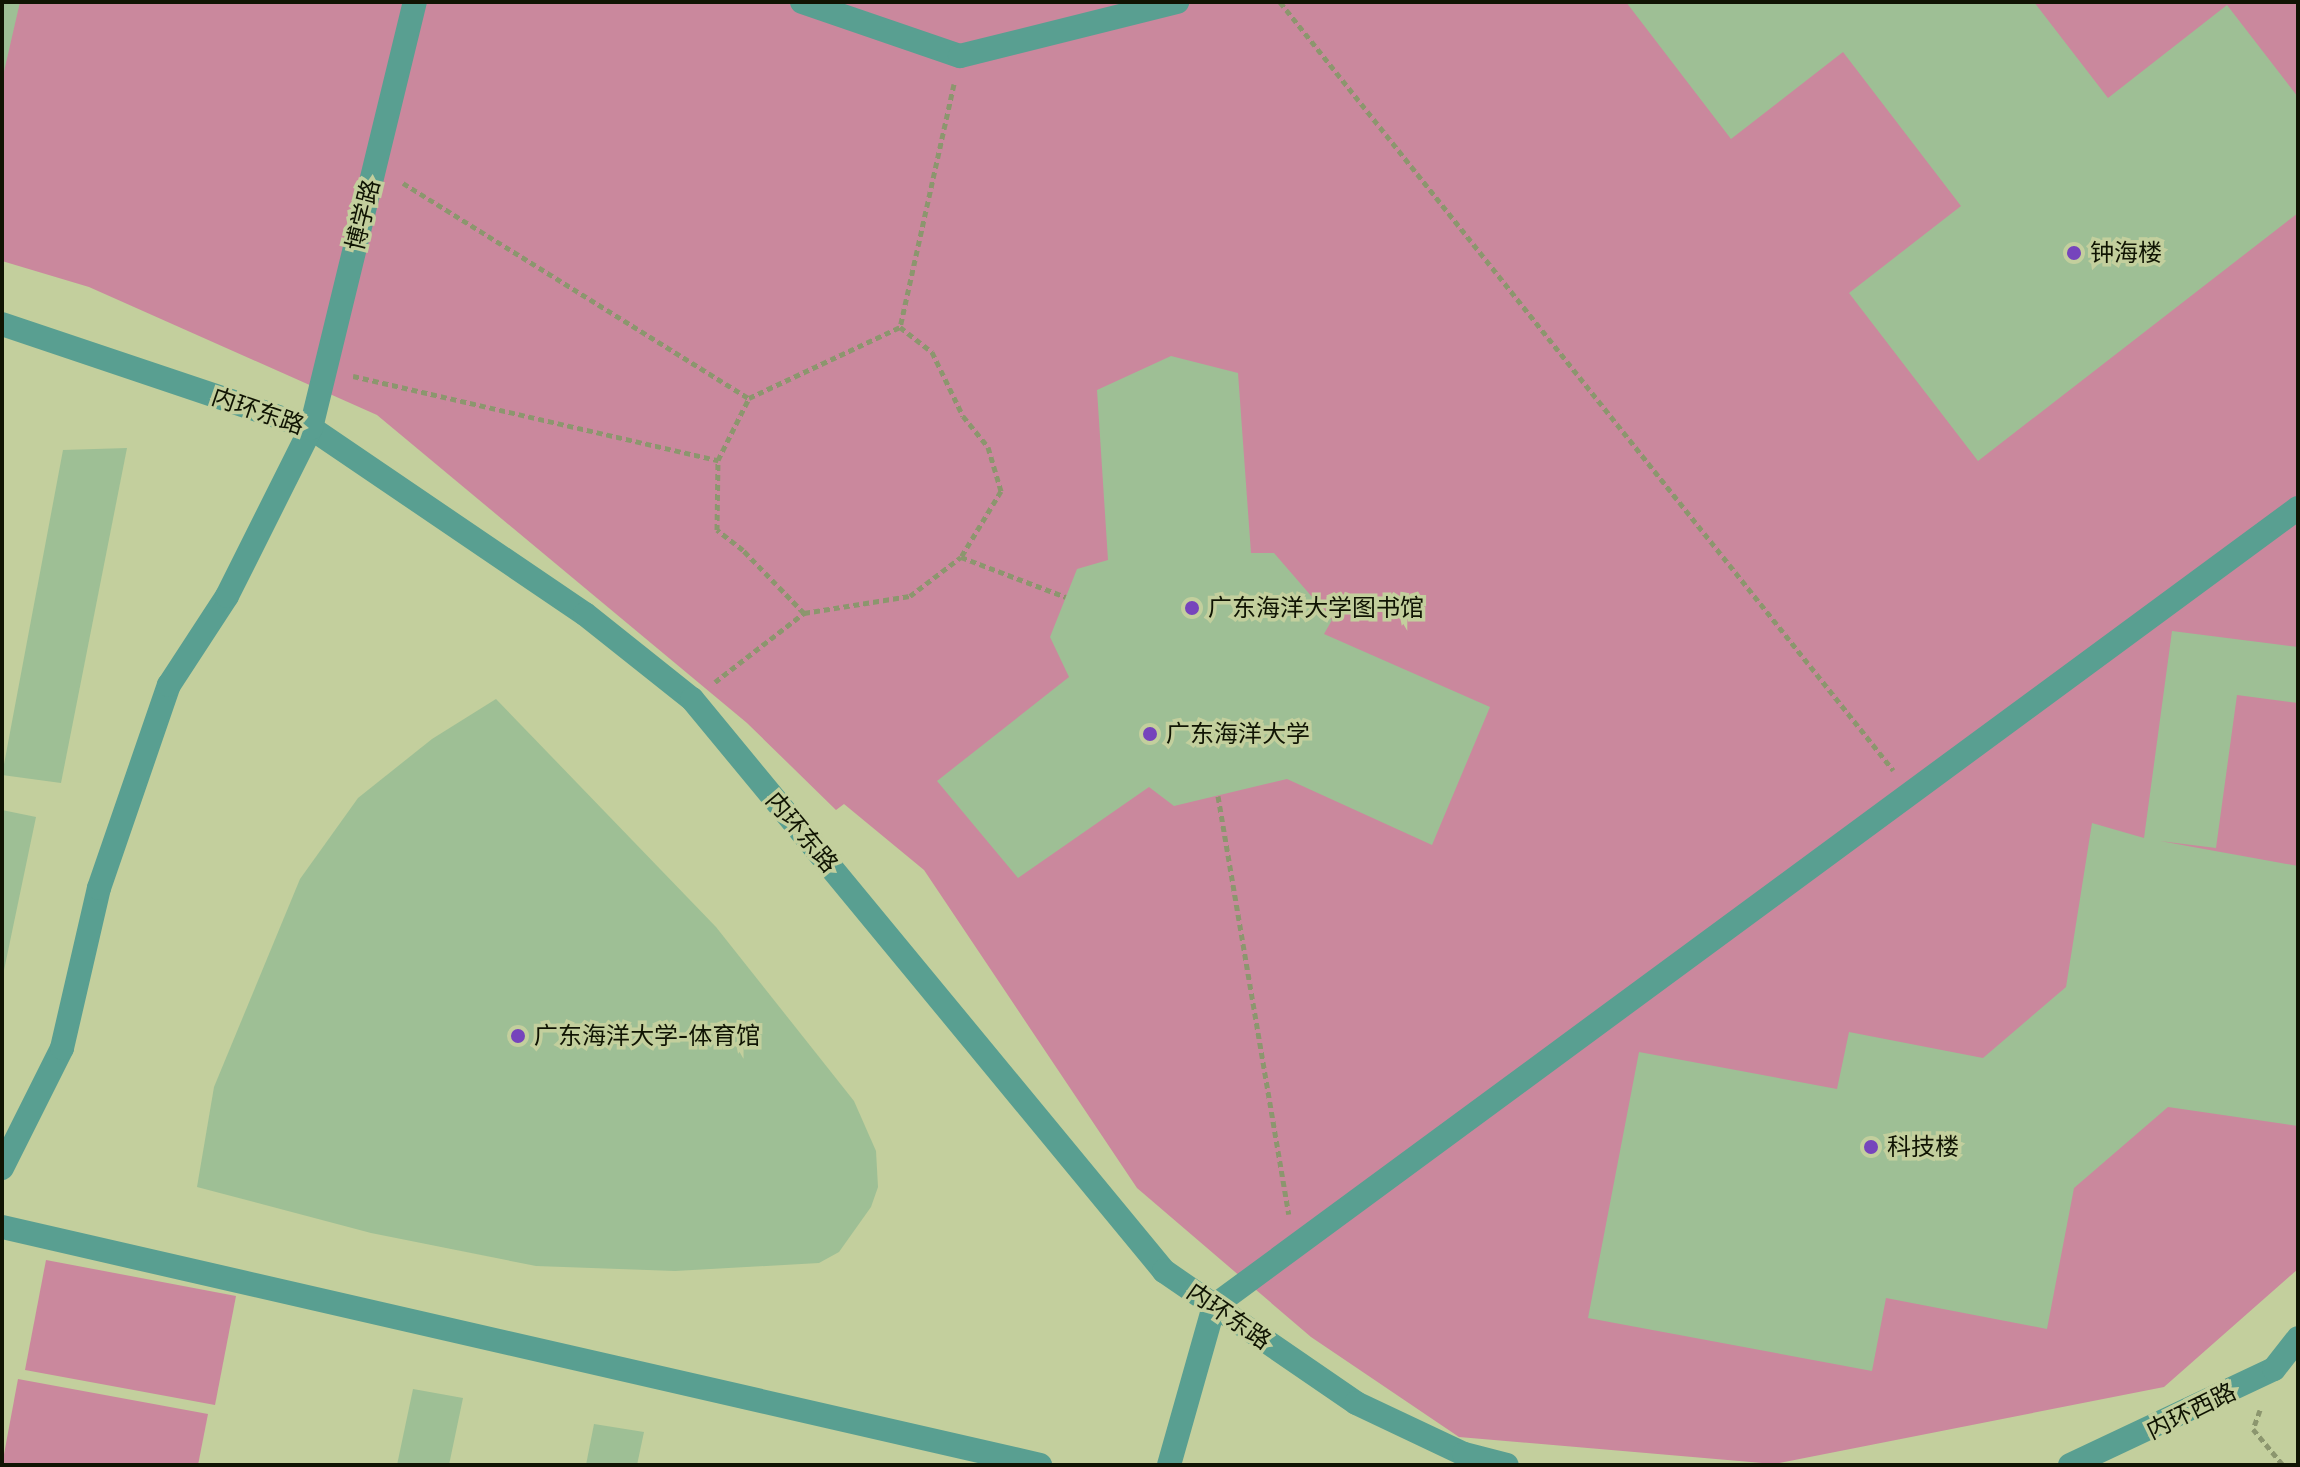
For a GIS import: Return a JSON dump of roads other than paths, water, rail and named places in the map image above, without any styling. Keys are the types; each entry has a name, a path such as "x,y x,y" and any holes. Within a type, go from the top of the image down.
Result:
{"street":[{"name":"博学路","path":"2,1168 62,1048 99,888 169,685 227,596 311,428 415,2"},
{"path":"802,2 960,56 1177,2"},
{"name":"内环东路","path":"2,324 311,428 585,614 692,699 1164,1271 1356,1403 1464,1454 1507,1465"},
{"path":"1169,1465 1214,1306 2298,508"},
{"path":"2,1227 1040,1465"},
{"name":"内环西路","path":"2070,1465 2274,1369 2298,1338"}],"place":[{"name":"钟海楼","path":"2074,253"},
{"name":"广东海洋大学图书馆","path":"1192,608"},
{"name":"广东海洋大学","path":"1150,734"},
{"name":"广东海洋大学-体育馆","path":"518,1036"},
{"name":"科技楼","path":"1871,1147"}]}
